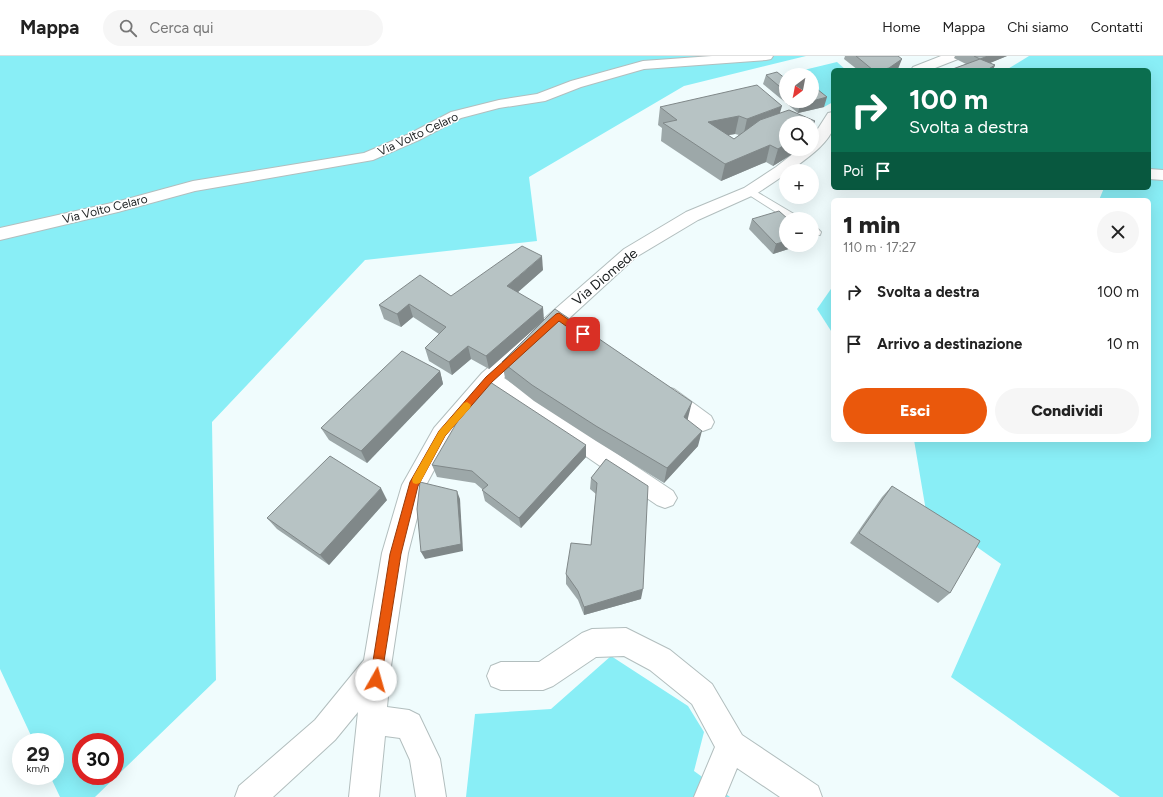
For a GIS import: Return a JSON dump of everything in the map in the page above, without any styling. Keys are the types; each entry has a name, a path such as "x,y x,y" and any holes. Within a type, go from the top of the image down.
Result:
{"street":[{"name":"Via Volto Celaro","path":"0,234 118,207 193,186 368,157 414,137 456,115 499,104 540,98 576,84 643,65 766,56"},
{"path":"921,56 936,63"},
{"path":"923,68 953,56"},
{"path":"819,139 831,119"},
{"name":"Via Diomede","path":"364,797 373,719 377,666 396,554 414,485 442,434 489,379 565,321 630,252 692,216 750,191 782,170 799,156"},
{"path":"1151,174 1163,175"},
{"path":"489,379 665,498"},
{"path":"653,385 703,422"},
{"path":"501,676 543,676 592,643 626,642 660,660 702,694 731,746 807,797"},
{"path":"250,797 325,730 377,666"},
{"path":"373,719 409,725 425,759 431,797"},
{"path":"709,797 731,746"}],"lane":[{"path":"750,191 784,212"}],"shaded area":[{"path":"0,56 806,56 684,86 529,177 537,241 365,260 212,422 216,680 124,769 124,733 72,733 72,785 107,785 95,797 60,797 54,785 64,785 64,733 30,733 0,669"},
{"path":"1029,56 1163,56 1163,797 1120,797 951,677 1001,564 926,511 914,442 1151,442 1151,198 1100,198 1103,190 1151,190 1151,68 1009,68"},
{"path":"837,62 844,68 831,68 831,103 824,107 819,103 819,68 812,68"},
{"path":"831,289 831,331 817,309"},
{"path":"611,656 688,706 704,732 694,771 730,797 466,797 475,714 551,709"}],"building":[{"path":"856,56 898,56 902,59 889,68 871,68"},
{"path":"974,56 988,56 980,59"},
{"path":"980,59 995,65 990,68 955,68"},
{"path":"777,72 779,74 779,86 766,75"},
{"path":"757,85 779,103 779,107 747,119 739,116 708,122 734,139 760,120 789,110 803,116 779,116 778,149 770,145 725,164 663,123 677,120 660,107"},
{"path":"819,91 827,97 819,99"},
{"path":"779,211 780,212 779,243 776,244 752,219"},
{"path":"522,246 542,256 507,286 543,307 486,356 468,346 449,362 425,348 446,327 409,304 397,314 379,305 420,275 451,296"},
{"path":"555,309 692,402 684,417 702,431 667,468 596,426 532,385 502,362"},
{"path":"402,351 440,371 361,451 321,428"},
{"path":"487,380 586,445 519,518 482,490 488,485 472,471 432,465 460,417"},
{"path":"330,456 381,488 320,555 267,518"},
{"path":"606,459 648,486 643,589 584,607 578,591 566,574 571,543 591,545 597,483 591,478"},
{"path":"420,482 457,491 461,544 421,552 417,509"},
{"path":"892,486 980,541 950,593 859,533"}],"slow traffic":[{"path":"416,480 442,434 467,405"}],"route":[{"path":"376,680 377,666 396,554 414,485 442,434 489,379 559,316 583,334"}]}
